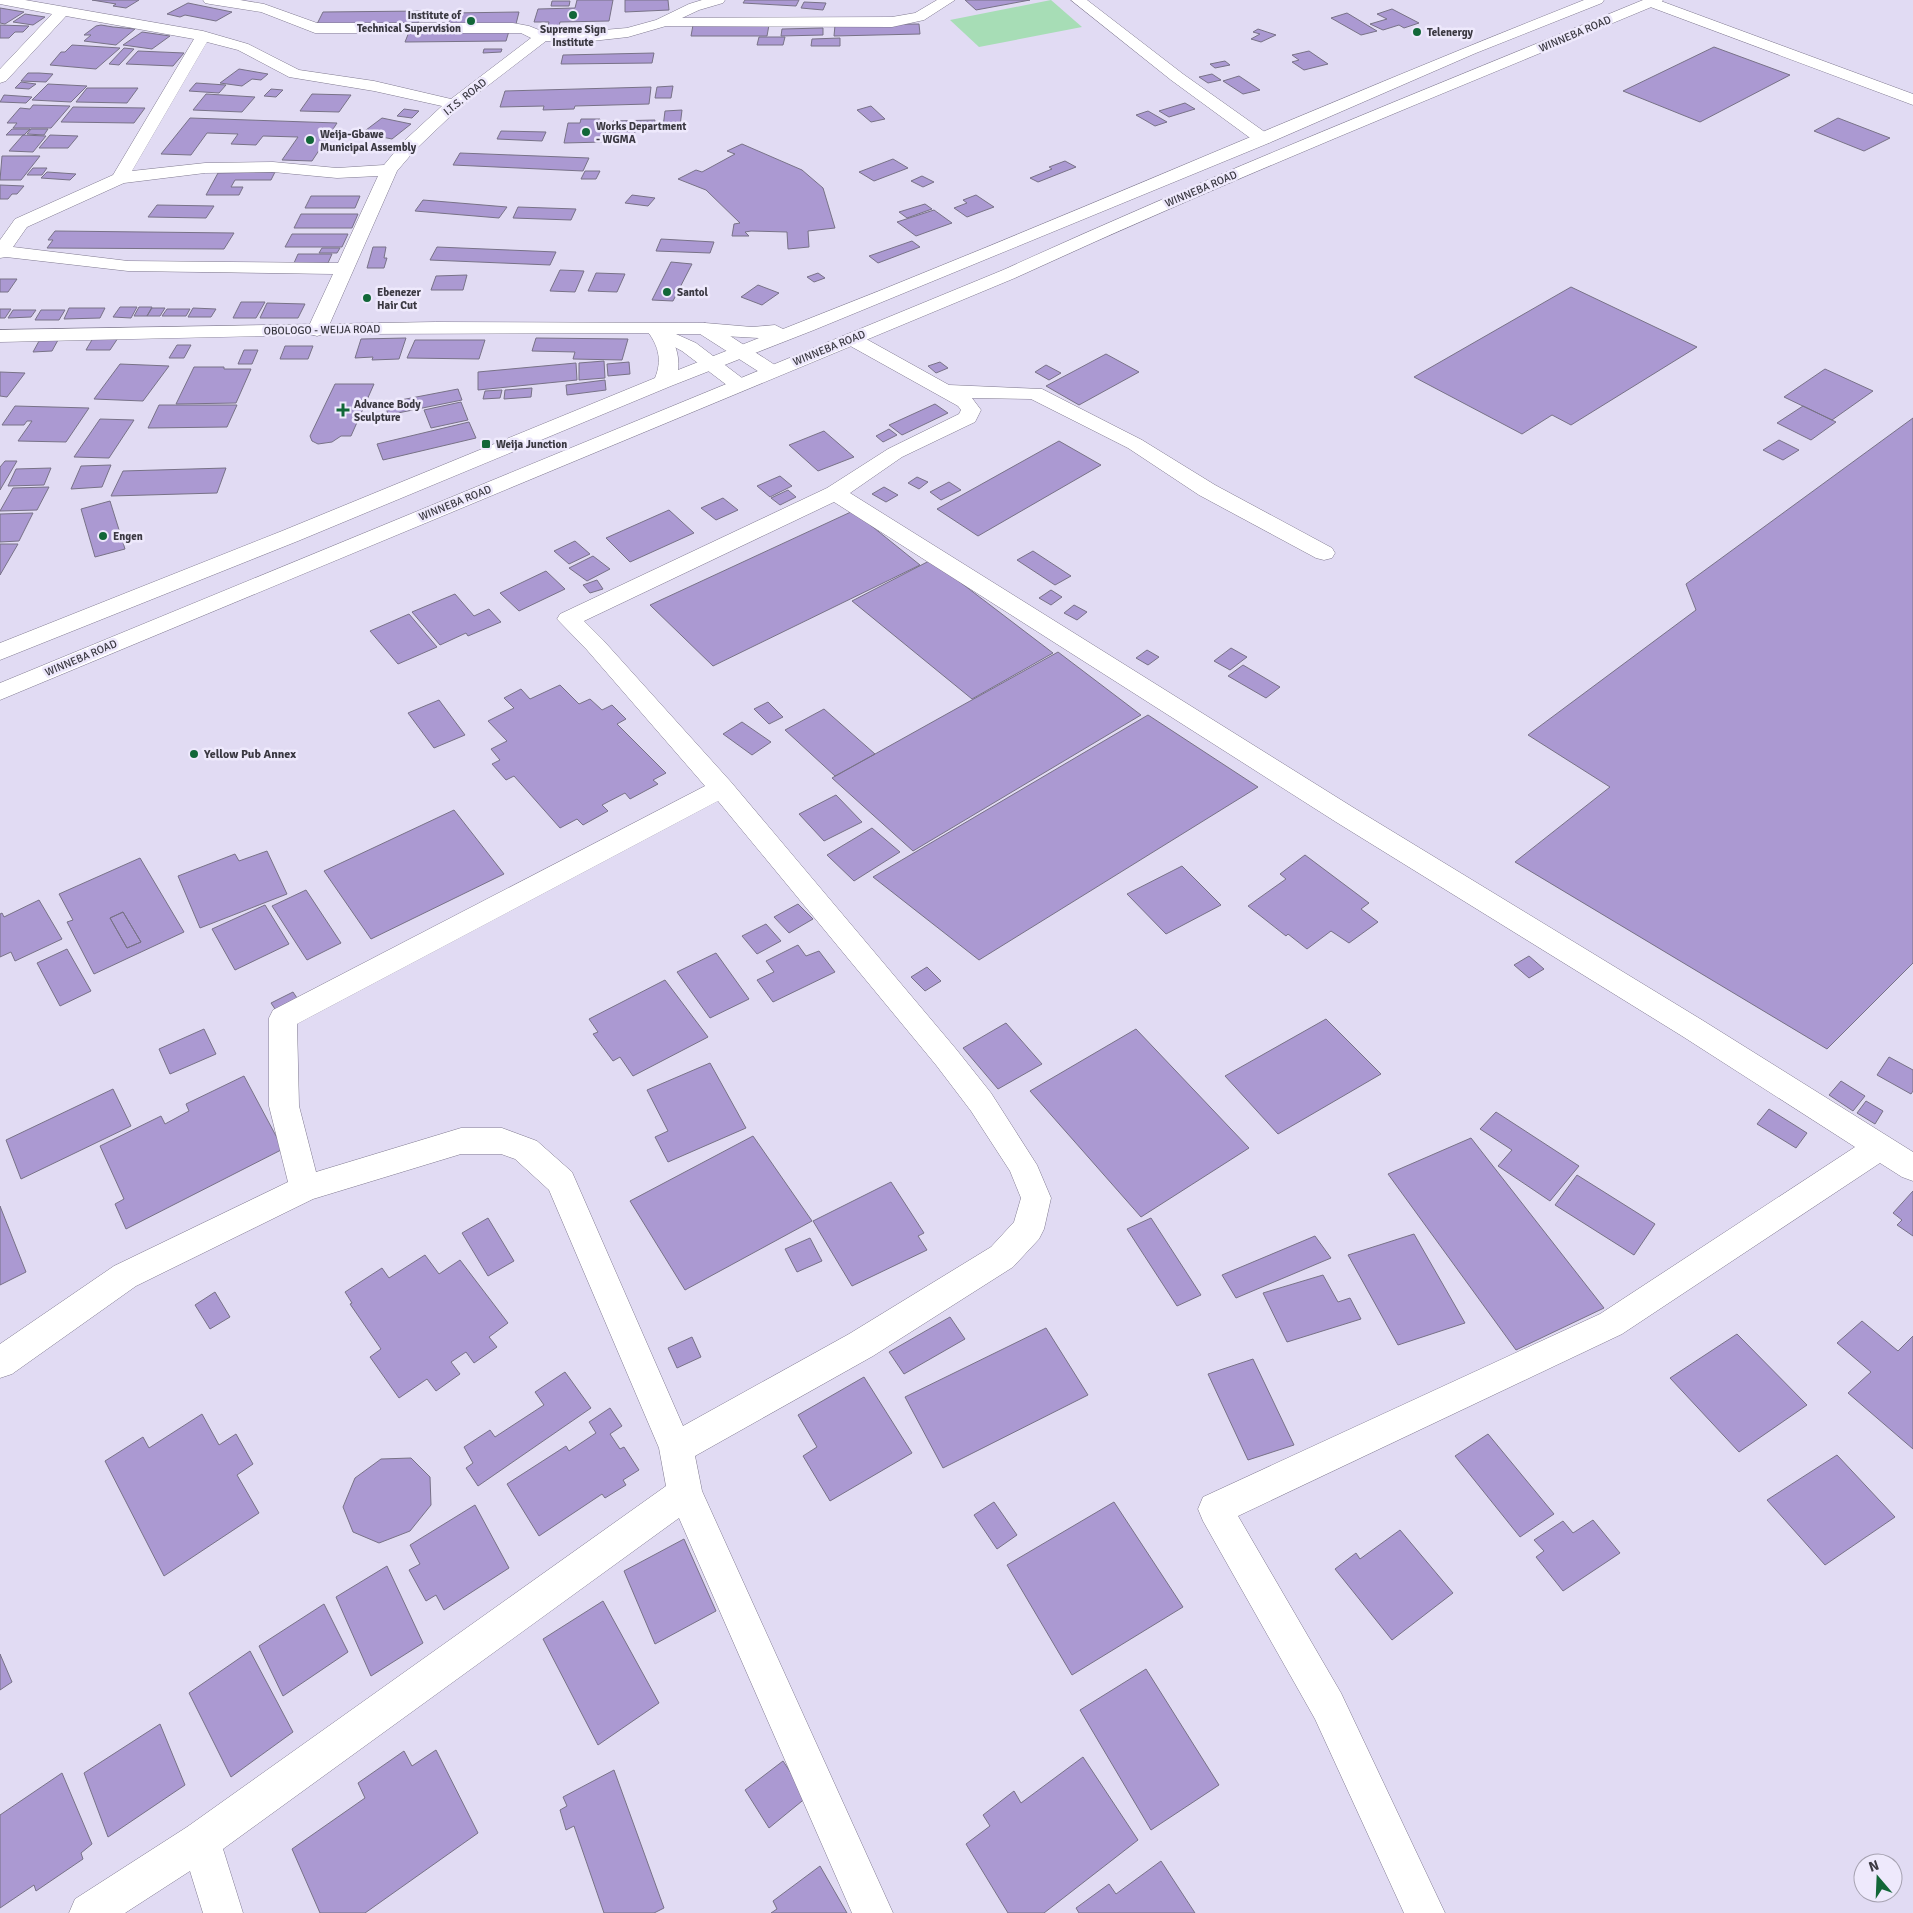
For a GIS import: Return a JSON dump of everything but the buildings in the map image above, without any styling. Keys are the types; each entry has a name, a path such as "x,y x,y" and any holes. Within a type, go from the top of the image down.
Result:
{"main road":[{"path":"0,0 203,36 243,47 295,74 374,86 454,104"},
{"path":"210,0 264,8 315,28 513,28 524,29 542,37 610,35 628,32 661,23 694,7 718,0"},
{"path":"661,23 892,22 919,17 948,0"},
{"path":"1078,0 1177,77 1263,139"},
{"name":"WINNEBA ROAD","path":"0,652 290,536 664,382 807,326 1263,139 1471,50 1598,0"},
{"path":"1653,1 1913,100"},
{"name":"WINNEBA ROAD","path":"0,692 1009,274 1286,152 1653,1"},
{"path":"0,78 63,11"},
{"path":"120,178 203,36"},
{"name":"I.T.S. ROAD","path":"317,330 389,170 409,146 454,104 542,37"},
{"path":"1471,50 1487,59 1510,61"},
{"path":"343,269 128,266 1,252 21,223 120,178 205,168 273,168 337,173 389,170"},
{"name":"OBOLOGO - WEIJA ROAD","path":"0,336 317,330 706,329 752,333 807,326"},
{"path":"706,329 771,371"},
{"path":"652,330 669,351 669,372 664,382"},
{"name":"OBOLOGO - WEIJA ROAD","path":"652,330 689,347 739,385"},
{"path":"676,1448 861,1345 1002,1257 1028,1229 1036,1198 1022,1165 970,1087 722,788 595,645 568,619 835,493 895,453 968,418 971,410 965,402 852,339"},
{"path":"946,391 1036,394 1135,444 1207,490 1324,554"},
{"path":"835,493 1354,820 1692,1028 1878,1148 1913,1168"},
{"path":"305,1188 284,1106 283,1018 722,788"},
{"path":"0,1363 125,1276 305,1188 461,1141 502,1141 526,1150 562,1181 676,1448 685,1493 873,1913"},
{"path":"1425,1913 1328,1706 1215,1510 1611,1324 1878,1148"},
{"path":"89,1913 201,1842 685,1493"},
{"path":"201,1842 223,1913"}],"green space":[{"path":"1051,0 1082,27 979,47 950,20"}],"place":[{"name":"Supreme Sign Institute","path":"573,15"},
{"name":"Institute of Technical Supervision","path":"471,21"},
{"name":"Telenergy","path":"1417,32"},
{"name":"Works Department - WGMA","path":"586,132"},
{"name":"Weija-Gbawe Municipal Assembly","path":"310,140"},
{"name":"Santol","path":"667,292"},
{"name":"Ebenezer Hair Cut","path":"367,298"},
{"name":"Advance Body Sculpture","path":"343,410"},
{"name":"Weija Junction","path":"486,444"},
{"name":"Engen","path":"103,536"},
{"name":"Yellow Pub Annex","path":"194,754"}]}
